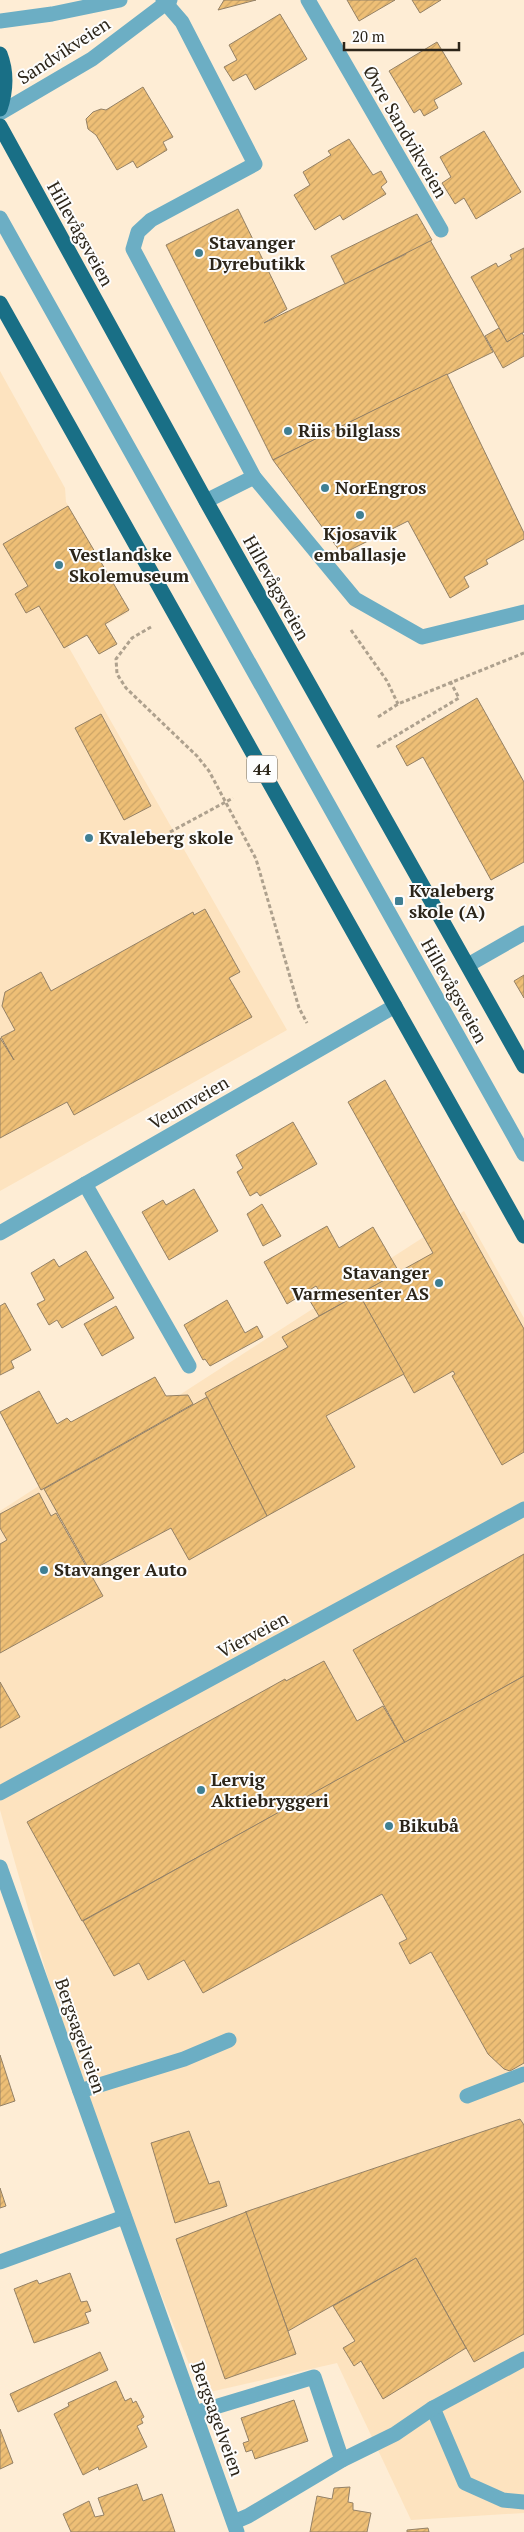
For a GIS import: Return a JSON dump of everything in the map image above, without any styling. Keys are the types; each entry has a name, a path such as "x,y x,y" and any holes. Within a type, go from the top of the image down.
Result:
{"main road":[{"path":"0,54 5,76 4,95 0,109"},
{"name":"Hillevågsveien","path":"0,126 206,501 524,1066"},
{"name":"44","path":"0,303 524,1236"}],"street":[{"name":"Sandvikveien","path":"0,21 52,14 120,0"},
{"name":"Øvre Sandvikveien","path":"308,0 441,230"},
{"name":"Sandvikveien","path":"0,113 92,59 166,1"},
{"path":"166,1 182,22 255,164 151,220 138,232 134,249 254,477 355,599 422,637 524,612"},
{"name":"Hillevågsveien","path":"0,218 524,1154"},
{"path":"206,501 254,477"},
{"path":"468,965 524,933"},
{"name":"Veumveien","path":"0,1233 396,1006"},
{"path":"85,1184 189,1366"},
{"name":"Vierveien","path":"0,1793 524,1509"},
{"name":"Bergsagelveien","path":"0,1867 236,2527 248,2516 342,2460 395,2434 433,2408"},
{"path":"80,2091 184,2059 229,2040"},
{"path":"467,2096 524,2074"},
{"path":"0,2262 124,2217"},
{"path":"524,2359 433,2408 465,2483 503,2500 524,2502"},
{"path":"195,2414 314,2377 342,2460"}],"path":[{"path":"151,627 132,638 116,659 117,674 126,688 197,756 209,771 256,859 299,1008 307,1022"},
{"path":"378,717 398,704 450,681 524,653"},
{"path":"375,748 458,698 450,681"},
{"path":"170,832 233,798"}],"shaded area":[{"name":"Kvaleberg skole","path":"0,371 65,488 66,502 129,612 68,646 287,1030 0,1191"},
{"path":"464,1211 524,1318 524,2513 411,2520 337,2363 201,2394 80,2091 0,1810 0,1511"}],"building":[{"path":"224,0 256,0 218,10"},
{"path":"347,0 395,0 359,21"},
{"path":"412,0 441,0 420,13"},
{"path":"280,14 307,59 255,90 246,74 233,81 224,67 237,60 229,45"},
{"path":"437,42 462,84 434,100 438,108 424,116 420,109 414,113 389,71"},
{"path":"143,87 173,137 163,142 167,150 137,168 133,161 117,170 96,135 88,129 86,119 93,112 101,109 106,110"},
{"path":"484,131 521,192 476,219 464,198 455,204 442,183 451,177 440,157"},
{"path":"349,139 373,175 381,171 387,182 381,187 386,194 343,220 340,215 315,230 294,195 310,185 303,172 331,155 328,151"},
{"path":"238,209 287,309 264,323 406,254 405,252 430,240 493,352 273,460 166,245"},
{"path":"417,214 432,240 345,284 331,256"},
{"path":"524,248 524,332 507,342 471,277 496,263 498,267 512,259 510,255"},
{"path":"499,328 507,342 522,333 524,336 524,356 503,368 485,336"},
{"path":"447,374 524,533 524,539 486,560 488,564 464,577 469,587 450,598 408,521 342,554 273,460"},
{"name":"Vestlandske Skolemuseum","path":"68,506 129,610 105,624 117,644 99,654 87,635 64,648 39,606 26,613 15,594 28,586 3,544"},
{"path":"477,698 524,782 524,862 491,880 423,757 407,766 396,746"},
{"path":"101,714 151,806 124,820 75,728"},
{"path":"205,909 240,972 229,978 252,1017 74,1115 67,1102 0,1138 0,1038 14,1060 1,1037 15,1030 2,1006 5,992 41,972 51,991 193,912 194,915"},
{"path":"524,975 524,998 514,981"},
{"name":"Stavanger Varmesenter AS","path":"385,1080 524,1329 524,1452 502,1465 452,1376 455,1374 453,1371 414,1393 359,1294 433,1253 348,1102"},
{"path":"293,1122 317,1164 260,1196 257,1192 250,1196 237,1172 243,1168 236,1155"},
{"path":"194,1189 218,1231 169,1260 142,1212 163,1200 166,1205"},
{"path":"262,1204 281,1236 263,1246 247,1214"},
{"path":"327,1226 339,1248 373,1227 399,1272 319,1316 310,1301 322,1295 316,1286 287,1304 264,1262"},
{"path":"86,1251 114,1298 62,1328 57,1320 49,1325 37,1304 45,1300 31,1273 54,1259 59,1267"},
{"path":"359,1294 404,1374 326,1416 355,1467 267,1516 205,1393 288,1347 282,1337"},
{"path":"227,1300 245,1333 257,1326 263,1337 210,1366 205,1359 203,1360 184,1325"},
{"path":"5,1303 31,1350 11,1361 14,1368 0,1375 0,1306"},
{"path":"116,1306 134,1338 102,1356 84,1324"},
{"path":"155,1377 166,1396 188,1395 193,1404 41,1490 0,1412 39,1391 57,1424 67,1418 71,1422"},
{"path":"207,1397 267,1516 189,1560 171,1528 90,1571 44,1489"},
{"name":"Stavanger Auto","path":"39,1493 51,1516 56,1513 103,1596 0,1653 0,1544 7,1540 0,1528 0,1514"},
{"path":"524,1554 524,1676 405,1743 353,1650"},
{"name":"Lervig Aktiebryggeri","path":"324,1661 357,1721 383,1706 405,1743 82,1921 27,1822 285,1679 286,1681"},
{"name":"Bikubå","path":"524,1676 524,2063 510,2071 504,2069 488,2054 431,1952 410,1964 399,1943 407,1939 382,1894 203,1993 184,1960 148,1980 139,1963 114,1976 83,1921"},
{"path":"0,1682 20,1717 0,1728"},
{"path":"0,2055 15,2101 0,2106"},
{"path":"520,2119 524,2125 524,2334 474,2362 416,2258 288,2331 245,2212"},
{"path":"189,2131 209,2184 219,2181 227,2206 175,2223 151,2143"},
{"path":"0,2188 6,2206 0,2208"},
{"path":"246,2212 296,2354 225,2379 176,2239"},
{"path":"416,2258 466,2348 383,2399 361,2361 354,2366 343,2348 355,2341 333,2306"},
{"path":"70,2273 81,2302 87,2301 91,2311 85,2313 89,2323 34,2343 14,2289 37,2280 39,2284"},
{"path":"100,2352 108,2370 18,2412 10,2394"},
{"path":"116,2381 125,2401 131,2398 133,2403 136,2401 144,2417 141,2419 143,2423 137,2426 147,2447 99,2470 98,2467 83,2475 54,2414 69,2406 68,2403"},
{"path":"294,2400 308,2441 255,2459 252,2450 246,2452 243,2443 249,2441 241,2418"},
{"path":"0,2429 13,2463 0,2469"},
{"path":"137,2484 143,2501 162,2494 175,2532 71,2532 63,2514 89,2501 95,2517 104,2515 98,2498"},
{"path":"350,2487 348,2502 353,2503 353,2510 371,2513 367,2532 310,2532 317,2496 332,2499 334,2488"},
{"path":"428,2528 429,2532 407,2532 407,2530"}],"place":[{"name":"Stavanger Dyrebutikk","path":"199,253"},
{"name":"Riis bilglass","path":"288,431"},
{"name":"NorEngros","path":"325,488"},
{"name":"Kjosavik emballasje","path":"360,515"},
{"name":"Vestlandske Skolemuseum","path":"59,565"},
{"name":"Kvaleberg skole","path":"89,838"},
{"name":"Kvaleberg skole (A)","path":"399,901"},
{"name":"Stavanger Varmesenter AS","path":"439,1283"},
{"name":"Stavanger Auto","path":"44,1570"},
{"name":"Lervig Aktiebryggeri","path":"201,1790"},
{"name":"Bikubå","path":"389,1826"}]}
